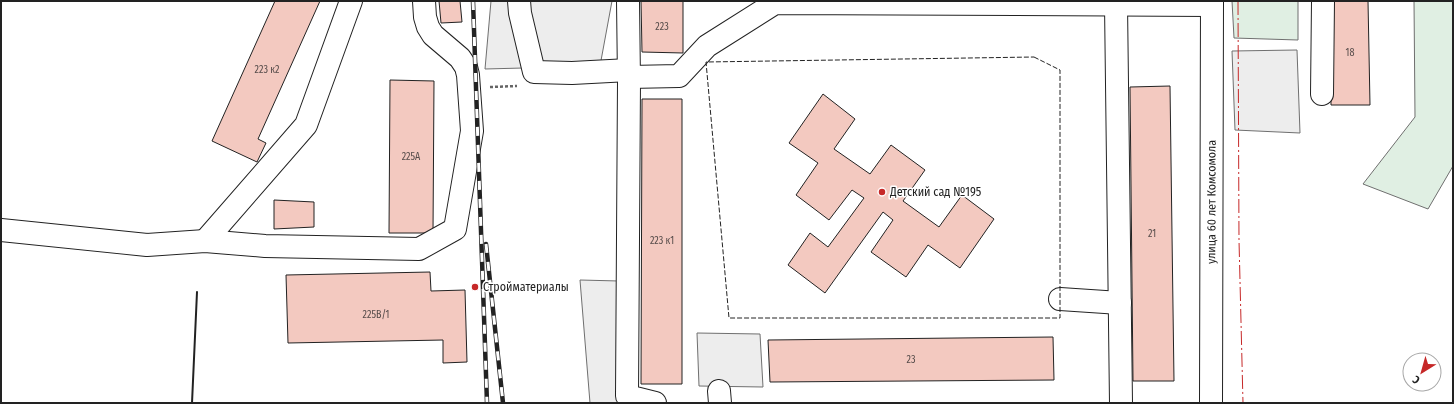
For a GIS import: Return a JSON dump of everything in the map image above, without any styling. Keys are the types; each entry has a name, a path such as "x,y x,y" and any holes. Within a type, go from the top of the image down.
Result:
{"street":[{"path":"205,241 306,126 351,1"},
{"path":"1,230 147,245 205,241 264,246 419,249 456,228 472,130 468,75 466,67 460,58 433,35 428,27 425,17 424,1"},
{"path":"519,1 520,13 534,72 629,73 679,76 707,46 775,3 1212,3"},
{"path":"628,1 627,396 655,403"},
{"path":"1322,94 1323,1"},
{"name":"улица 60 лет Комсомола","path":"1211,403 1212,3"},
{"path":"1116,4 1121,403"},
{"path":"1060,299 1120,303"}],"green space":[{"path":"1232,1 1298,1 1298,40 1234,38"},
{"path":"1414,1 1453,1 1453,166 1428,209 1363,184 1415,117"}],"shaded area":[{"path":"491,1 612,1 600,66 485,69"},
{"path":"1297,50 1300,133 1235,130 1232,51"},
{"path":"580,280 619,281 622,403 590,403"},
{"path":"697,333 760,334 763,387 699,386"}],"building":[{"path":"275,1 320,1 258,139 266,143 257,162 212,141"},
{"path":"439,1 460,1 462,22 441,23"},
{"path":"641,1 683,1 683,53 642,52"},
{"path":"1330,1 1368,1 1370,105 1331,105"},
{"path":"390,80 434,81 433,233 389,233"},
{"path":"1170,86 1174,381 1133,381 1130,87"},
{"name":"Детский сад №195","path":"823,94 855,119 834,149 870,174 891,145 925,170 903,201 939,227 962,195 994,219 960,268 928,245 906,277 871,252 893,220 883,212 825,293 788,265 810,233 828,247 864,198 852,190 829,220 796,195 818,163 789,143"},
{"path":"642,99 682,99 682,384 641,384"},
{"path":"274,200 314,202 314,227 274,229"},
{"path":"430,272 431,291 465,290 467,362 443,363 443,340 288,343 286,275"},
{"path":"1053,337 1054,380 770,382 768,340"}],"railway":[{"path":"473,1 487,403"},
{"path":"486,244 503,403"}],"fence":[{"path":"1034,57 1060,70 1060,318 729,318 706,62 1034,57"}],"wall":[{"path":"192,403 197,292"}],"power":[{"path":"1238,1 1239,240 1243,403"}],"place":[{"name":"Детский сад №195","path":"882,192"},
{"name":"Стройматериалы","path":"475,287"}]}
